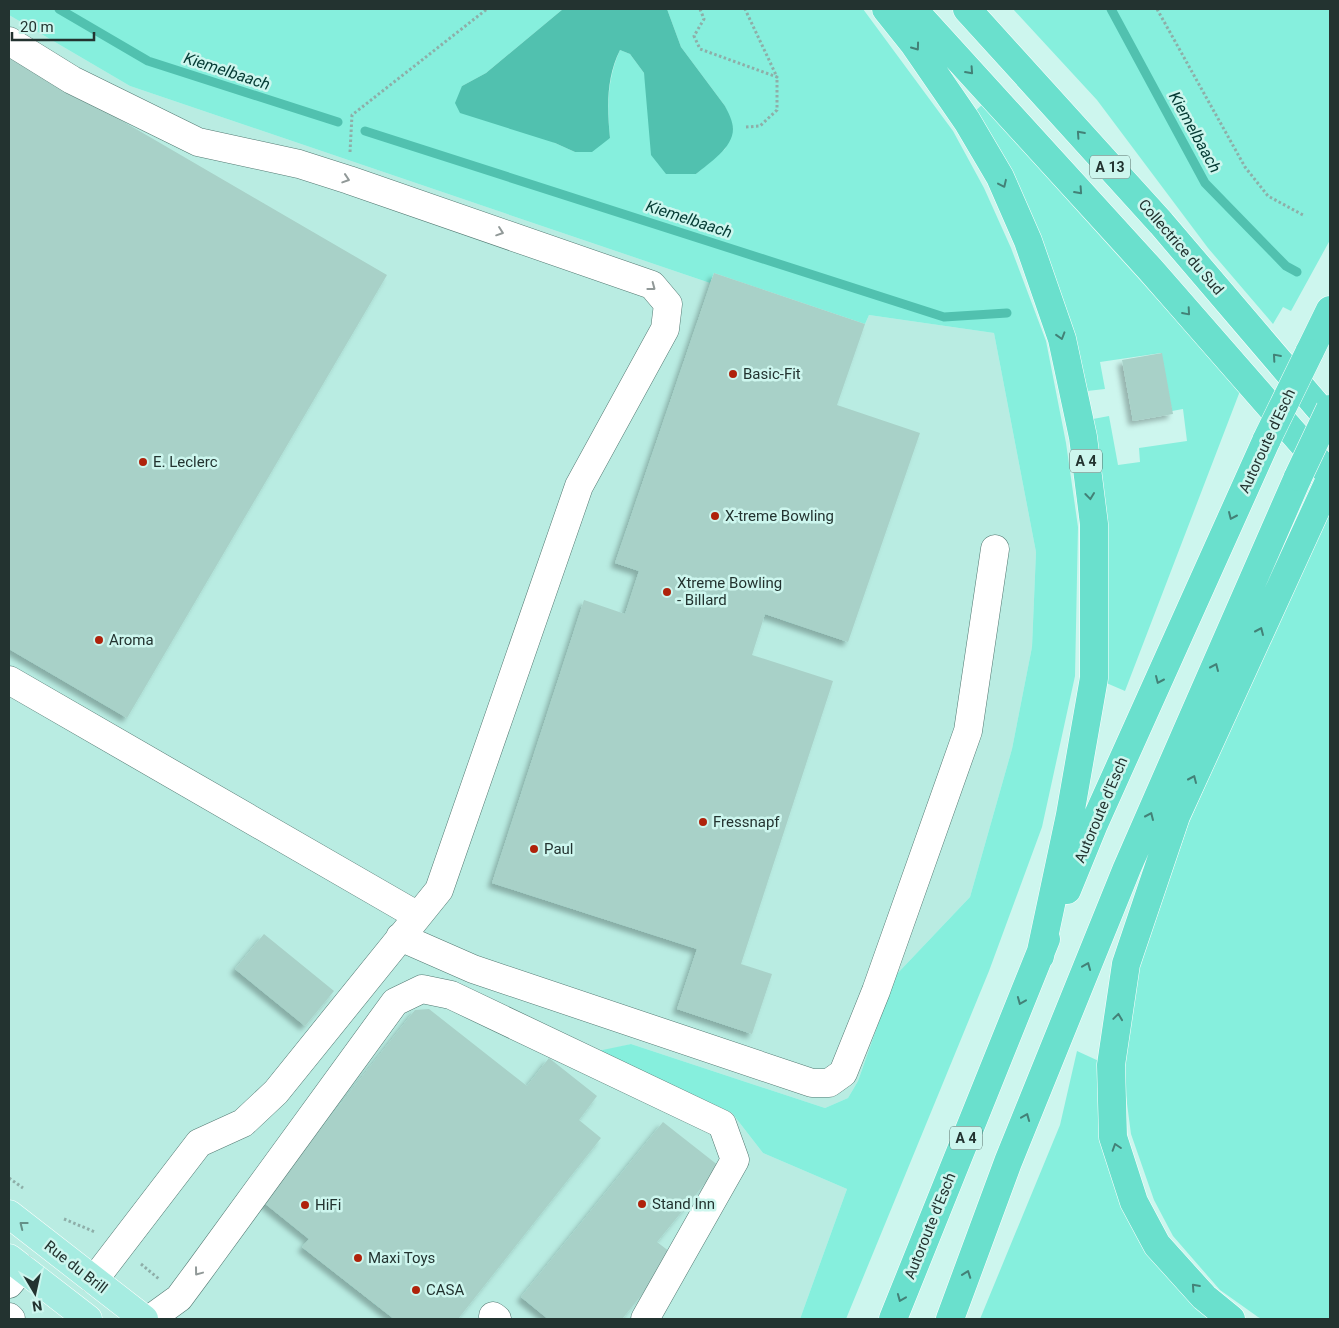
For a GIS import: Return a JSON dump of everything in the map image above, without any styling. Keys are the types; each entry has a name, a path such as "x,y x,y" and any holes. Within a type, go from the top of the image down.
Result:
{"highway":[{"name":"A 4","path":"886,9 914,44 967,121 1000,177 1028,241 1062,339 1083,437 1094,524 1094,678 1070,815 1040,956"},
{"path":"913,9 1150,269 1327,485 1176,816 1126,964 1111,1065 1113,1137 1134,1202 1157,1245 1204,1297 1231,1319"},
{"name":"Collectrice du Sud","path":"967,9 1161,223 1330,421"},
{"name":"Autoroute d'Esch","path":"893,1319 1094,824 1267,439 1330,310"},
{"path":"950,1319 1008,1162 1127,868 1298,477 1330,409"}],"main road":[{"name":"Rue du Brill","path":"9,1214 144,1319"},
{"path":"13,1270 88,1319"}],"lane":[{"path":"9,41 72,80 198,142 299,164 349,180 652,285 668,304 665,329 579,486 439,890 276,1092 243,1123 200,1144 94,1280"},
{"path":"400,937 473,969 812,1083 829,1083 843,1073 876,991 968,731 995,549"},
{"path":"9,680 418,916"},
{"path":"150,1319 178,1298 395,1002 422,990 451,995 722,1124 734,1160 645,1319"}],"path":[{"path":"349,180 352,115 487,9"},
{"path":"700,9 704,19 694,36 700,49 776,77"},
{"path":"745,9 776,77 777,110 760,126 746,127"},
{"path":"1157,9 1245,166 1268,196 1304,214"}],"shaded area":[{"path":"9,9 563,9 486,73 462,86 555,143 575,152 610,138 608,115 610,82 620,50 630,54 644,73 666,174 696,174 725,149 733,129 725,106 681,47 667,9 863,9 953,131 984,188 1011,248 1046,341 1066,443 1078,527 1075,676 1042,827 989,971 846,1319 800,1319 847,1189 763,1153 732,1113 598,1051 631,1044 825,1108 848,1098 858,1081 895,976 970,897 1012,749 1032,647 1036,552 994,333 869,315 865,324 714,273 710,283 130,86 9,15"},
{"path":"563,9 667,9 681,47 725,106 730,117 733,126 732,136 725,149 696,174 666,174 651,155 644,73 630,54 620,50 610,82 608,116 610,138 592,152 575,152 555,143 460,113 455,103 462,86 486,73"},
{"path":"1013,9 1330,9 1330,240 1291,311 1283,307 1273,324 1208,248 1097,100"},
{"path":"9,15 130,86 710,283 714,273 865,324 869,315 994,333 1036,552 1032,647 1012,749 970,897 895,976 858,1081 848,1098 825,1108 631,1044 599,1052 732,1113 763,1153 847,1189 800,1319 9,1319"},
{"path":"982,105 1240,391 1125,691 1104,682 1093,419 1109,416 1118,465 1140,462 1139,448 1187,441 1183,409 1172,411 1161,353 1100,362 1105,389 1087,391 974,112"},
{"path":"1330,505 1330,1319 1262,1319 1220,1290 1173,1236 1154,1200 1131,1134 1123,1073 1138,972 1188,825"},
{"path":"1077,1051 1101,1062 1101,1141 1211,1319 980,1319 1060,1125"}],"building":[{"name":"E. Leclerc","path":"9,55 387,275 127,718 9,649"},
{"path":"714,273 865,324 837,405 920,433 848,642 765,614 752,655 833,681 741,964 772,974 752,1034 677,1009 697,949 492,883 584,600 625,614 639,571 615,563"},
{"path":"1162,353 1173,414 1133,421 1122,360"},
{"path":"264,934 334,991 305,1026 235,969"},
{"path":"429,1009 527,1086 549,1058 597,1096 579,1120 601,1138 458,1319 394,1319 302,1247 309,1239 263,1202 415,1010"},
{"name":"Stand Inn","path":"663,1122 719,1166 657,1242 674,1255 622,1319 548,1319 521,1297"}],"waterway":[{"name":"Kiemelbaach","path":"59,9 148,61 338,122"},
{"name":"Kiemelbaach","path":"1111,9 1205,183 1286,266 1297,272"},
{"name":"Kiemelbaach","path":"365,131 944,317 1007,313"}],"place":[{"name":"Basic-Fit","path":"733,374"},
{"name":"E. Leclerc","path":"143,462"},
{"name":"X-treme Bowling","path":"715,516"},
{"name":"Xtreme Bowling - Billard","path":"667,592"},
{"name":"Aroma","path":"99,640"},
{"name":"Fressnapf","path":"703,822"},
{"name":"Paul","path":"534,849"},
{"name":"Stand Inn","path":"642,1204"},
{"name":"HiFi","path":"305,1205"},
{"name":"Maxi Toys","path":"358,1258"},
{"name":"CASA","path":"416,1290"}]}
